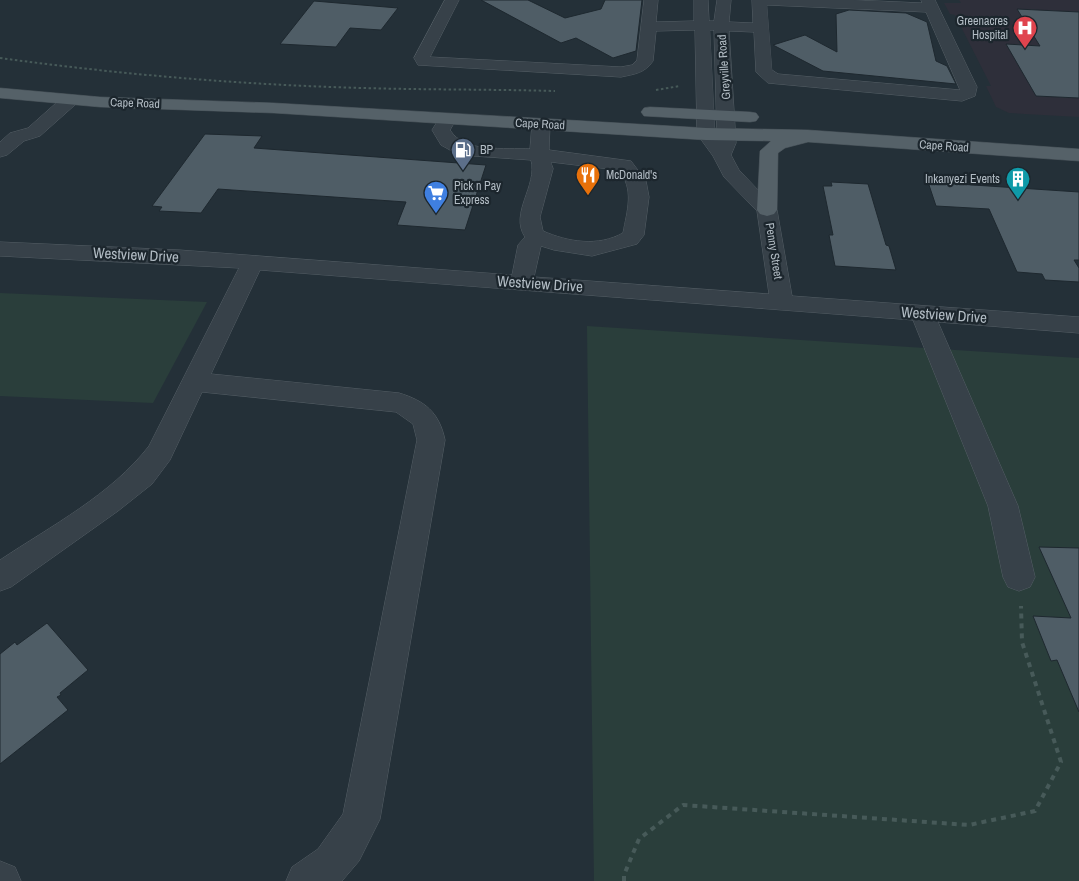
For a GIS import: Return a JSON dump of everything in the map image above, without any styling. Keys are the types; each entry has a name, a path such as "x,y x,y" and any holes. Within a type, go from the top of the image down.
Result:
{"main road":[{"path":"0,76 42,80"},
{"name":"Cape Road","path":"151,87 571,109"},
{"name":"Cape Road","path":"0,93 70,100 448,118 706,134 727,125 1079,138"},
{"name":"Cape Road","path":"629,111 706,114 727,125 808,136 1079,155"},
{"path":"767,210 769,152 779,144 808,136"}],"street":[{"path":"452,0 422,58 424,62 629,71 642,65 645,61 651,0"},
{"name":"Greyville Road","path":"701,0 706,134"},
{"name":"Greyville Road","path":"724,0 721,26 727,125"},
{"path":"760,0 930,4 969,87 969,92 962,96 774,79 764,72 760,0"},
{"path":"648,26 703,25 761,28"},
{"path":"0,151 17,137 34,132 70,100"},
{"path":"448,118 441,130 448,141 466,151 539,155 624,165 633,173 640,196 633,235 629,239 592,249 554,244 538,238 531,230 530,217 543,169 539,155 541,124"},
{"path":"722,156 727,143 727,125"},
{"name":"Penny Street","path":"706,134 722,156 731,173 767,210 782,303"},
{"path":"522,282 529,245 538,238"},
{"name":"Westview Drive","path":"0,249 253,262 1079,325"},
{"path":"0,577 108,503 142,476 160,452 253,262"},
{"path":"922,313 1003,506 1019,577"},
{"path":"195,382 399,404 414,409 424,416 429,425 431,440 361,819 336,861 318,875 306,881"}],"path":[{"path":"0,58 87,71 242,83 382,89 561,92"},
{"path":"653,90 680,86"},
{"path":"624,881 624,875 639,838 683,805 969,825 1035,811 1061,762 1022,642 1019,577"}],"shaded area":[{"name":"Greenacres Hospital","path":"959,0 1079,0 1079,117 1009,113 996,107 986,86 991,86 955,15 950,14 944,3 961,3"}],"green space":[{"path":"0,293 207,302 153,403 0,396"},
{"path":"587,326 1079,358 1079,881 594,881"}],"building":[{"path":"481,0 528,0 565,18 601,9 605,0 642,0 636,51 613,58 576,38 561,43"},
{"path":"314,1 398,8 381,30 350,28 336,47 280,44"},
{"path":"1017,9 1079,12 1079,98 1036,96 1006,44 1040,46"},
{"path":"849,10 906,13 927,22 936,61 947,66 956,84 823,71 773,45 805,35 837,52 836,14"},
{"path":"205,134 262,136 254,148 486,165 465,230 397,225 406,202 218,189 201,213 159,211 162,207 152,206"},
{"path":"831,182 868,184 886,245 889,246 896,270 835,266 829,235 833,235 823,186 832,186"},
{"path":"928,182 1079,192 1079,260 1074,260 1079,268 1079,282 1045,280 1042,274 1017,272 989,209 936,206"},
{"path":"1039,547 1079,548 1079,712 1057,660 1051,661 1033,616 1071,618"},
{"path":"47,623 88,670 57,697 68,710 0,764 0,654 15,642 17,645"}],"place":[{"name":"Greenacres Hospital","path":"1025,49"},
{"name":"BP","path":"463,171"},
{"name":"McDonald's","path":"588,196"},
{"name":"Inkanyezi Events","path":"1018,200"},
{"name":"Pick n Pay Express","path":"436,214"}]}
